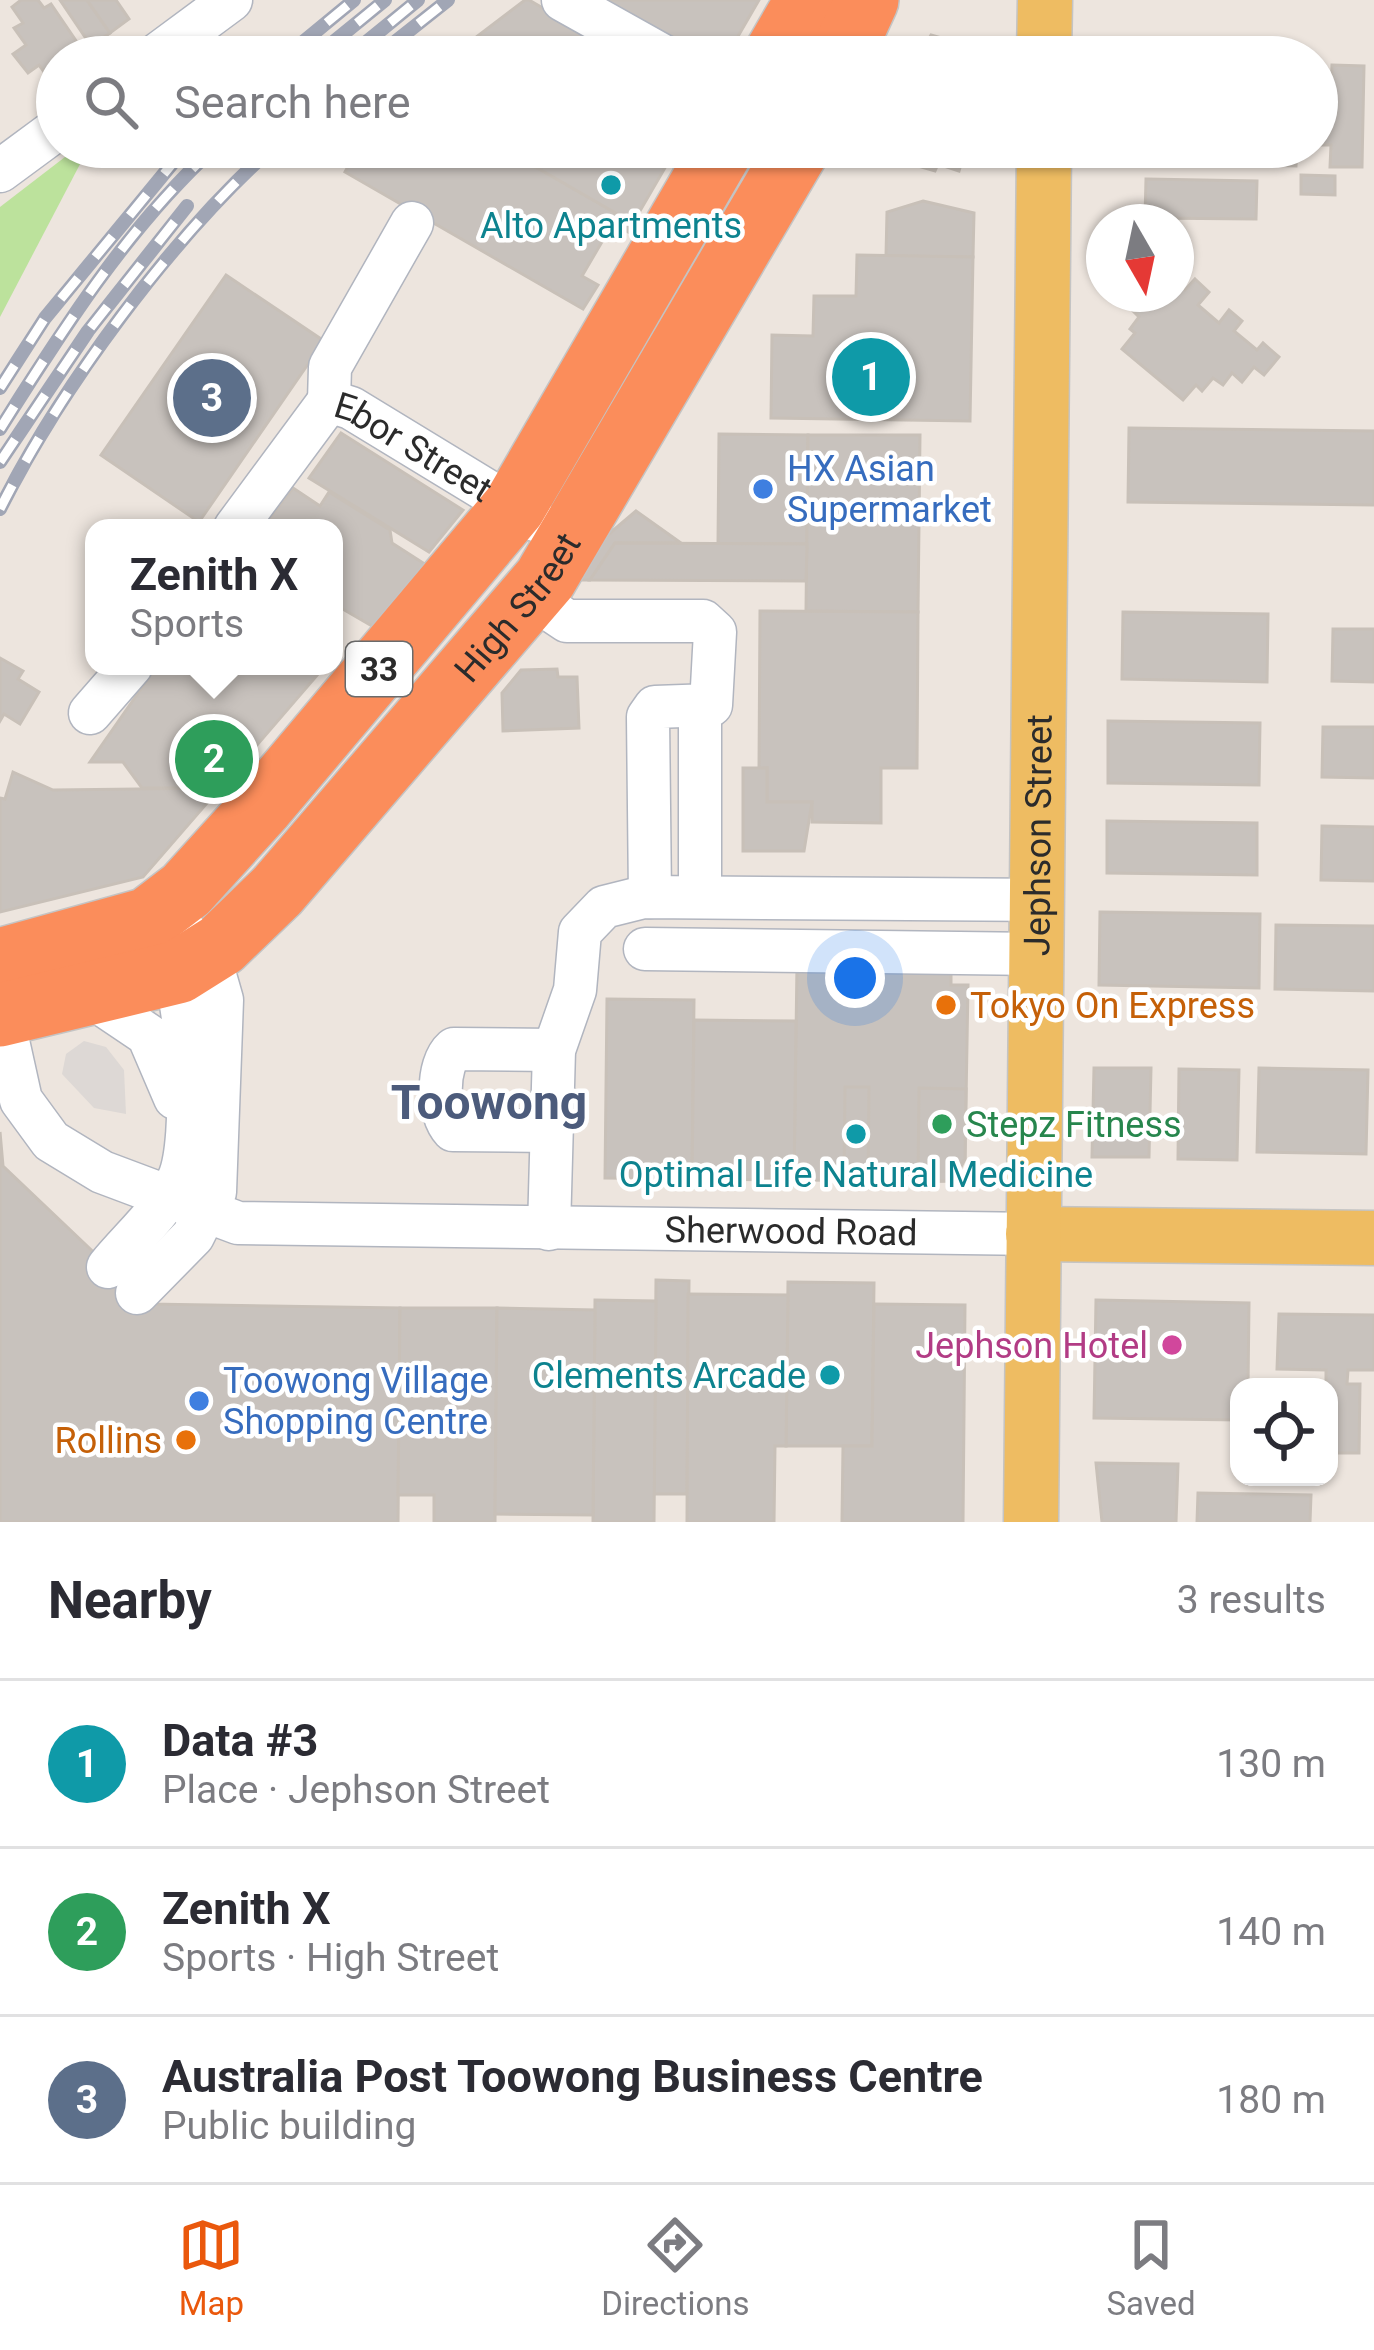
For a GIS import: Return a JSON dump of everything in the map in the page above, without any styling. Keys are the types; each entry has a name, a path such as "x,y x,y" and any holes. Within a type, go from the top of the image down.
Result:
{"highway":[{"path":"787,36 807,0"},
{"path":"851,36 867,0"},
{"name":"High Street","path":"1,996 90,996 175,938 274,793 514,507 711,168"},
{"name":"High Street","path":"1,996 175,938 277,891 532,597 787,168"}],"main road":[{"path":"1045,0 1045,36"},
{"name":"Jephson Street","path":"1031,1522 1044,168"},
{"name":"Sherwood Road","path":"1033,1234 1374,1238"}],"street":[{"path":"182,36 231,0"},
{"path":"562,0 627,36"},
{"path":"0,171 36,144"},
{"path":"329,401 331,367 412,223"},
{"name":"Ebor Street","path":"242,519 329,401 351,408 569,541"},
{"path":"532,597 567,621 711,626 714,700 700,707 655,707 648,717 650,897"},
{"path":"90,712 123,675"},
{"path":"700,707 700,897"},
{"path":"548,1229 554,1050 575,990 583,923 613,903 650,897 1037,900"},
{"path":"175,938 222,1007 219,1168 207,1213 184,1247 122,1280 181,1171 185,1017 175,938"},
{"path":"645,949 1036,954"},
{"name":"Sherwood Road","path":"1,996 13,1076 34,1126 86,1165 207,1213 262,1226 1033,1234"},
{"path":"90,996 136,1023 154,1042 185,1127"},
{"path":"551,1131 453,1130 443,1114 442,1065 454,1049 554,1050"}],"green space":[{"path":"51,168 78,168 0,317 0,207"}],"shaded area":[{"path":"84,1041 106,1047 124,1070 126,1114 94,1108 62,1074 66,1054"}],"building":[{"path":"21,0 38,0 44,8 51,4 73,36 36,36 36,67 28,73 13,54 26,45 14,28 23,23 12,7"},
{"path":"60,0 87,0 110,33 84,36"},
{"path":"87,0 116,0 129,19 110,33"},
{"path":"529,0 591,36 478,36"},
{"path":"591,0 759,0 738,36 652,36"},
{"path":"1338,65 1364,66 1362,167 1338,167"},
{"path":"347,168 537,168 633,223 628,232 613,223 582,276 598,285 583,309 345,172"},
{"path":"537,168 665,168 633,223"},
{"path":"1301,175 1335,176 1335,195 1301,194"},
{"path":"1146,179 1257,181 1256,219 1194,218 1194,204 1145,204"},
{"path":"923,201 974,213 973,257 886,256 887,212"},
{"path":"857,255 973,257 970,421 771,418 772,335 813,336 814,296 856,296"},
{"path":"226,275 324,341 201,519 101,455"},
{"path":"1194,280 1209,292 1198,305 1219,323 1229,310 1242,321 1234,331 1257,350 1263,343 1279,357 1264,375 1254,367 1242,382 1232,373 1223,385 1213,378 1202,391 1196,385 1183,400 1122,349 1135,333 1130,329 1139,317 1134,312 1194,312"},
{"path":"1129,428 1374,431 1374,505 1128,502"},
{"path":"341,433 463,510 429,552 309,478"},
{"name":"HX Asian Supermarket","path":"719,434 808,435 807,544 718,544"},
{"path":"808,435 920,435 918,612 806,611"},
{"path":"293,488 320,506 329,492 390,530 392,543 431,568 379,630 343,609 343,519 269,519"},
{"path":"636,511 681,543 615,543 590,580 576,580 597,544"},
{"path":"615,543 807,544 806,581 590,580"},
{"path":"760,611 918,612 917,768 881,768 881,823 812,822 812,802 767,802 767,768 759,769"},
{"path":"1123,612 1268,614 1267,682 1122,679"},
{"path":"1333,629 1374,629 1374,682 1332,681"},
{"path":"0,658 23,671 18,679 39,692 20,724 4,714 0,721"},
{"path":"557,669 558,677 577,677 579,728 503,731 502,693 521,670"},
{"path":"151,675 317,675 220,788 142,788 123,762 90,762"},
{"path":"1108,721 1260,723 1259,785 1108,783"},
{"path":"1323,727 1374,727 1374,778 1322,777"},
{"path":"743,768 767,768 767,802 812,802 804,851 743,851"},
{"path":"13,772 53,790 220,788 143,877 0,912 0,798 5,799"},
{"path":"1107,821 1257,823 1257,875 1107,873"},
{"path":"1322,826 1374,827 1374,881 1321,880"},
{"path":"1100,912 1260,914 1259,988 1099,985"},
{"path":"1276,925 1374,926 1374,991 1275,989"},
{"path":"797,964 951,967 951,985 968,985 965,1159 958,1173 946,1181 794,1180"},
{"path":"607,999 694,1000 692,1179 605,1178"},
{"path":"694,1020 796,1021 794,1180 692,1179"},
{"path":"1094,1068 1151,1068 1149,1157 1092,1157"},
{"path":"1259,1068 1368,1070 1366,1154 1257,1152"},
{"path":"1179,1069 1239,1070 1237,1160 1178,1159"},
{"name":"Optimal Life Natural Medicine","path":"845,1087 869,1087 868,1181 844,1181"},
{"name":"Stepz Fitness","path":"919,1088 966,1089 965,1159 946,1181 918,1182"},
{"name":"Toowong Village Shopping Centre","path":"0,1132 3,1166 148,1304 400,1308 398,1522 0,1522"},
{"path":"656,1280 689,1281 687,1494 654,1494"},
{"name":"Clements Arcade","path":"788,1282 874,1283 872,1446 786,1446"},
{"path":"688,1294 788,1295 786,1446 775,1446 774,1522 687,1522"},
{"path":"595,1300 656,1301 654,1522 593,1522"},
{"name":"Jephson Hotel","path":"1096,1300 1249,1303 1248,1378 1230,1378 1230,1420 1094,1418"},
{"path":"874,1304 965,1305 963,1522 842,1522 843,1446 872,1446"},
{"path":"400,1308 497,1308 495,1522 434,1522 434,1495 398,1495"},
{"path":"497,1308 595,1310 593,1515 495,1514"},
{"path":"1279,1314 1374,1315 1374,1370 1348,1370 1347,1384 1360,1384 1359,1453 1338,1453 1338,1378 1326,1378 1326,1370 1277,1369"},
{"path":"1096,1463 1178,1464 1176,1522 1102,1522"},
{"path":"1198,1493 1311,1495 1310,1522 1197,1522"}],"railway":[{"path":"310,36 354,0"},
{"path":"341,36 385,0"},
{"path":"374,36 418,0"},
{"path":"403,36 448,0"},
{"path":"0,388 45,318 169,168"},
{"path":"0,429 125,245 193,168"},
{"path":"0,509 54,414 122,316 196,224 251,168"},
{"path":"0,462 88,331 187,206"}],"place":[{"name":"Alto Apartments","path":"611,185"},
{"name":"Data #3","path":"871,377"},
{"name":"Australia Post Toowong Business Centre","path":"212,398"},
{"name":"HX Asian Supermarket","path":"763,489"},
{"name":"Zenith X","path":"214,759"},
{"name":"Tokyo On Express","path":"946,1005"},
{"name":"Stepz Fitness","path":"942,1124"},
{"name":"Optimal Life Natural Medicine","path":"856,1134"},
{"name":"Jephson Hotel","path":"1172,1345"},
{"name":"Clements Arcade","path":"830,1375"},
{"name":"Toowong Village Shopping Centre","path":"199,1401"},
{"name":"Rollins","path":"186,1440"}],"district":[{"name":"Toowong","path":"489,1102"}]}
